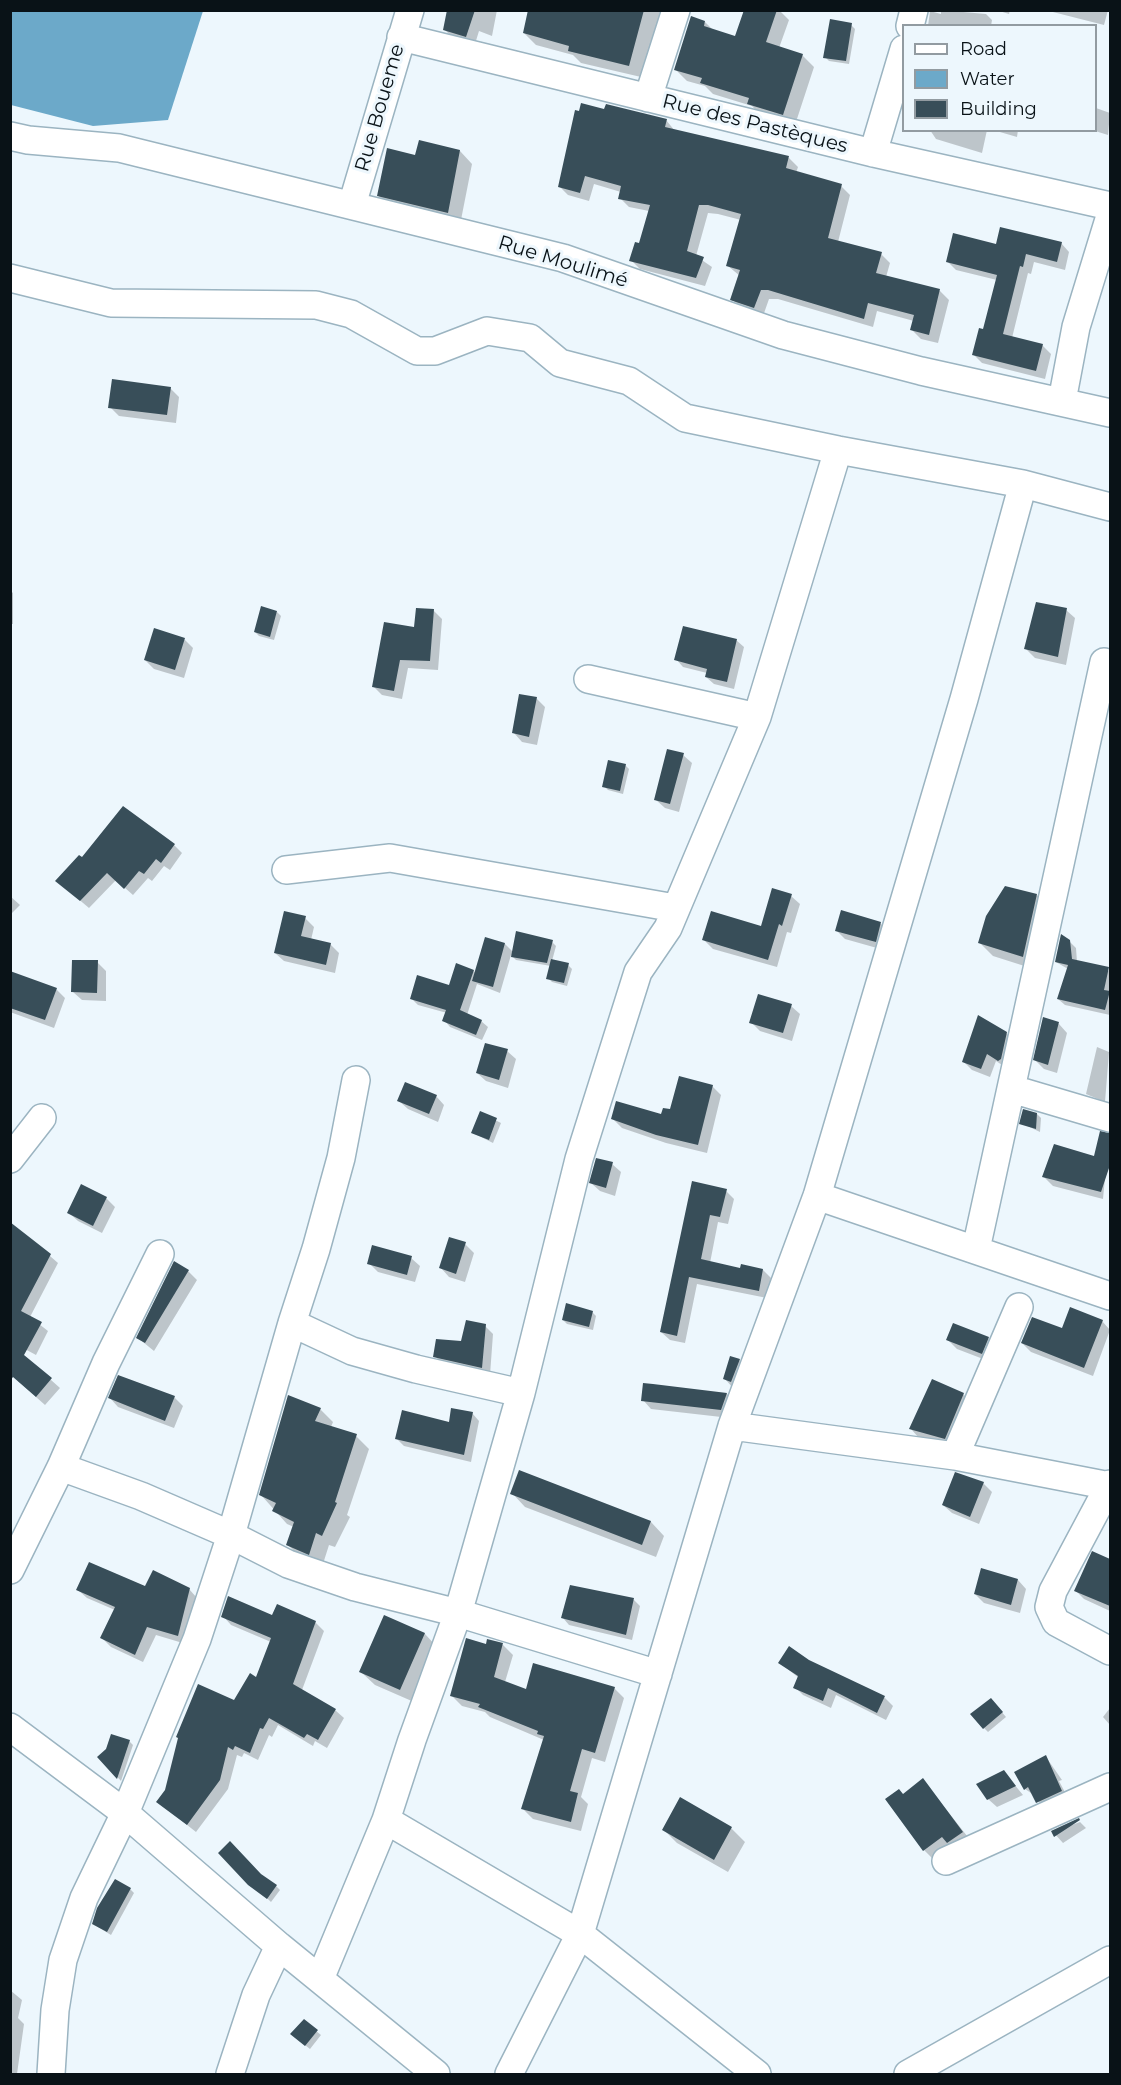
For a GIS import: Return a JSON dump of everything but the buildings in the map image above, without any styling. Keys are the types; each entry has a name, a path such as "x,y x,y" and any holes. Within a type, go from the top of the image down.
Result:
{"street":[{"name":"Rue Boueme","path":"352,205 410,10"},
{"path":"648,98 676,10"},
{"name":"Rue des Pastèques","path":"401,37 873,153 1110,206"},
{"path":"873,153 902,52"},
{"name":"Rue Moulimé","path":"10,136 28,140 119,148 563,258 783,335 921,371 1110,413"},
{"path":"1062,401 1076,327 1110,216"},
{"path":"10,278 111,303 316,305 351,314 417,351 435,351 487,331 530,338 560,363 629,381 685,418 838,450 1023,483 1110,507"},
{"path":"320,1979 386,1820 458,1613 521,1393 579,1159 638,972 668,928 757,717 838,450"},
{"path":"508,2074 580,1934 732,1426 817,1196 963,699 1023,483"},
{"path":"976,1249 1104,662"},
{"path":"588,679 757,717"},
{"path":"286,870 390,858 675,908"},
{"path":"51,2074 55,2010 63,1960 84,1898 125,1813 197,1639 231,1536 335,1181 356,1080"},
{"path":"1012,1089 1110,1118"},
{"path":"10,1160 42,1118"},
{"path":"817,1196 1110,1296"},
{"path":"10,1570 61,1467 106,1363 160,1254"},
{"path":"955,1456 1019,1307"},
{"path":"292,1323 352,1351 416,1369 521,1393"},
{"path":"732,1426 955,1456 1110,1485 1053,1591 1049,1607 1056,1622 1110,1651"},
{"path":"61,1467 141,1496 288,1564 355,1587 458,1613 658,1674"},
{"path":"10,1727 125,1813 279,1946 436,2074"},
{"path":"946,1861 1110,1787"},
{"path":"386,1820 580,1934 757,2074"},
{"path":"230,2074 256,1995 279,1946"},
{"path":"916,2072 1110,1960"}],"water":[{"path":"10,11 203,11 168,120 93,126 11,105"}]}
